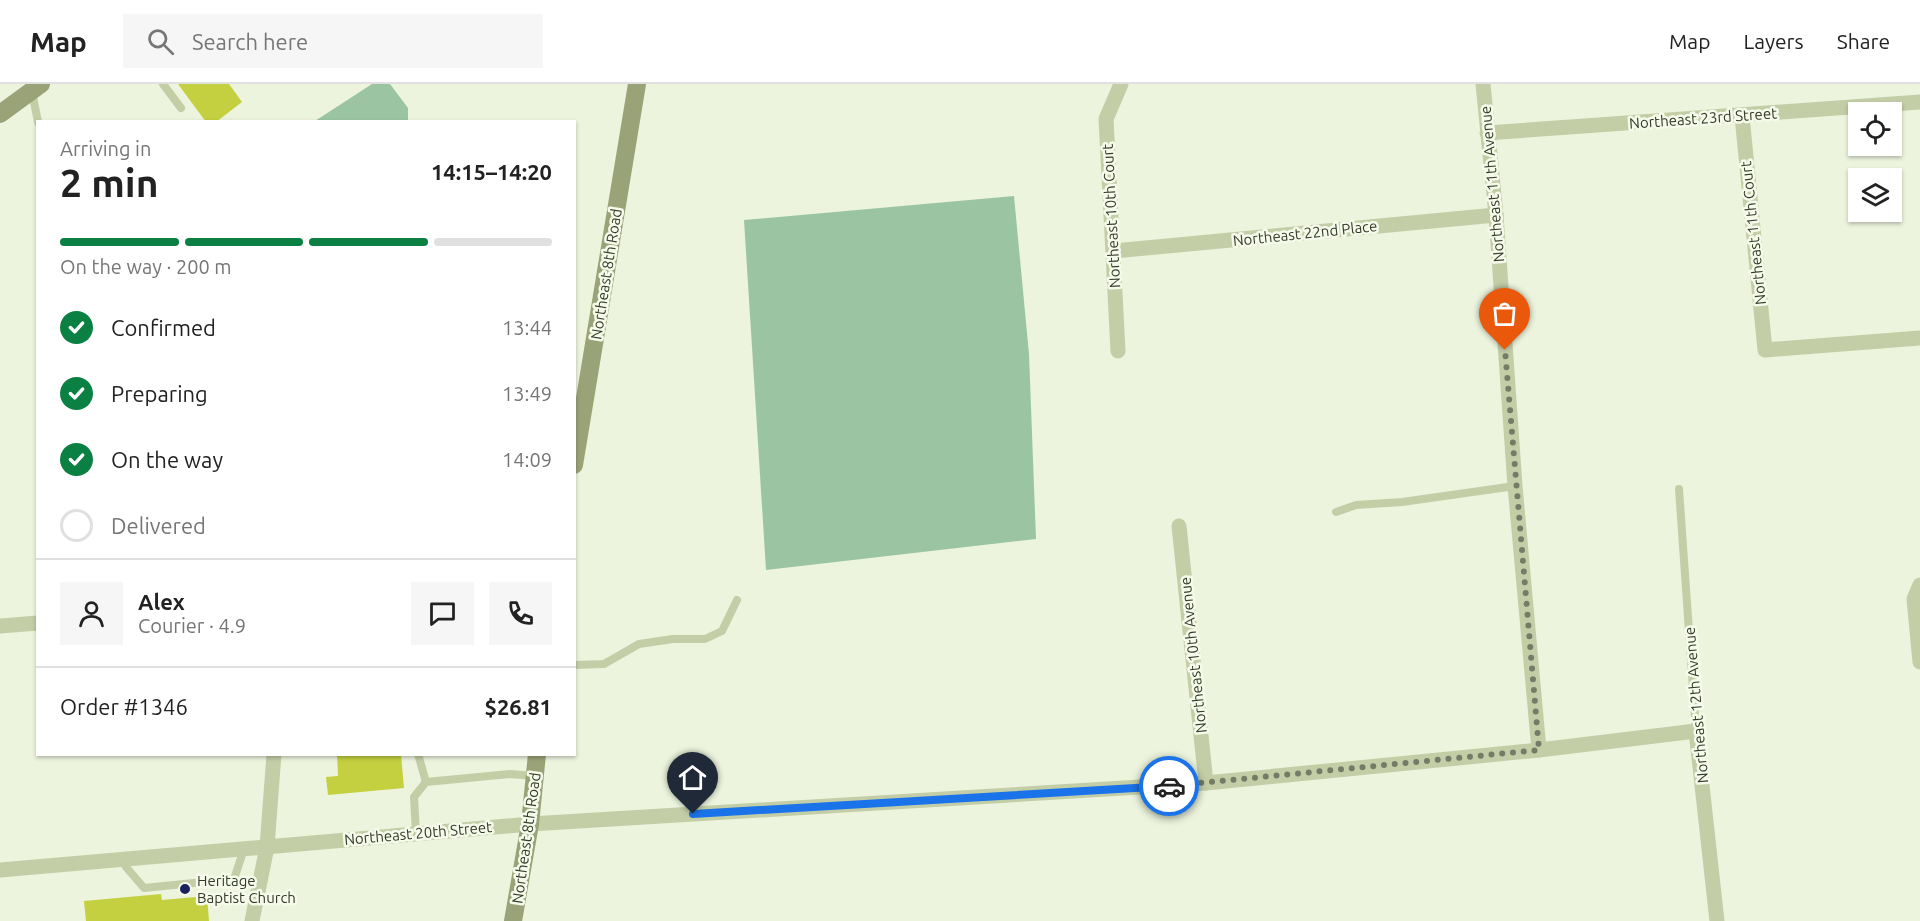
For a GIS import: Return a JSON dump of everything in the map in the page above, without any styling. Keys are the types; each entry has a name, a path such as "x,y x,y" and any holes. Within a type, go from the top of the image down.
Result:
{"main road":[{"name":"Northeast 8th Road","path":"576,453 637,84"},
{"path":"0,114 36,87"},
{"name":"Northeast 8th Road","path":"513,921 530,824 537,756"}],"street":[{"name":"Northeast 10th Court","path":"1118,351 1106,119 1121,84"},
{"name":"Northeast 11th Avenue","path":"1483,84 1486,133 1496,215 1515,486 1539,750"},
{"name":"Northeast 23rd Street","path":"1486,133 1920,102"},
{"name":"Northeast 11th Court","path":"1742,116 1765,350 1920,338"},
{"name":"Northeast 22nd Place","path":"1114,251 1496,215"},
{"name":"Northeast 10th Avenue","path":"1179,526 1206,783"},
{"path":"1920,585 1914,599 1920,663"},
{"path":"0,626 36,623"},
{"name":"Northeast 20th Street","path":"0,870 530,824 1206,783 1539,750 1696,731"},
{"name":"Northeast 12th Avenue","path":"1696,731 1717,921"},
{"path":"252,921 267,847 274,756"}],"lane":[{"path":"163,84 181,108"},
{"path":"36,87 38,120"},
{"path":"1336,512 1356,505 1402,502 1515,486"},
{"name":"Northeast 12th Avenue","path":"1678,489 1696,731"},
{"path":"576,665 604,664 639,645 673,639 705,639 722,631 737,600"},
{"path":"419,756 426,782"},
{"path":"416,834 414,797 426,782 510,774 535,776"},
{"path":"124,859 126,867 144,888 234,879 244,849"}],"green space":[{"path":"372,84 390,84 408,108 408,120 317,120"},
{"path":"1014,196 1029,354 1036,539 766,570 744,220"}],"building":[{"path":"178,84 229,84 242,102 219,120 205,120"},
{"path":"337,756 401,756 404,788 328,795 326,777 338,776"},
{"path":"161,894 162,900 207,896 209,921 86,921 84,901"}],"way so far":[{"path":"1169,786 1539,750 1505,350"}],"place":[{"name":"Heritage Baptist Church","path":"185,889"}],"route":[{"path":"693,814 1169,786"}]}
